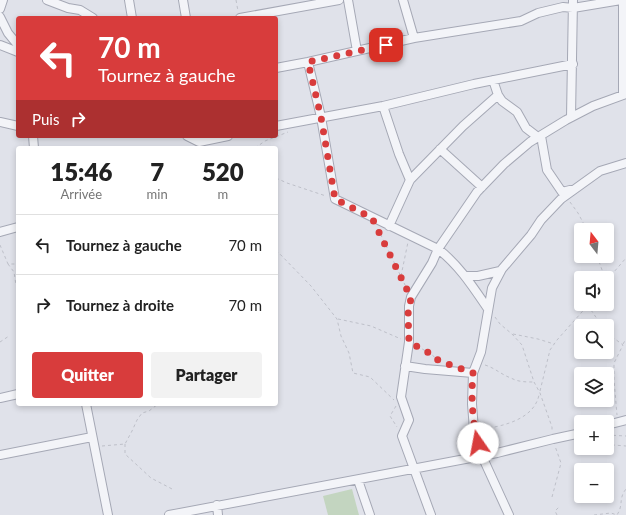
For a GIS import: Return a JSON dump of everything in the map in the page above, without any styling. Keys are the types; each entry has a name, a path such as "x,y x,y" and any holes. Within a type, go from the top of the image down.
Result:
{"street":[{"path":"0,9 3,0"},
{"path":"48,0 58,5 73,4 90,16"},
{"path":"129,0 132,16"},
{"path":"183,0 186,16"},
{"path":"239,15 339,0"},
{"path":"348,0 358,51"},
{"path":"403,0 414,38"},
{"path":"278,68 414,38 521,21 538,13 573,4 622,0 625,94 571,117 530,142 504,164 482,187 438,249 411,298 408,314 409,342 401,397 409,420 402,436 431,515"},
{"path":"571,117 573,4"},
{"path":"0,17 8,33 16,43"},
{"path":"0,45 16,51"},
{"path":"308,62 321,117 335,199 438,249 447,256 466,276 488,309"},
{"path":"278,126 383,106 493,80 572,64"},
{"path":"493,80 498,95 502,101 517,112 526,128 540,137 547,170 562,192 573,189"},
{"path":"389,226 410,180 463,126 498,95"},
{"path":"383,106 397,148 410,180"},
{"path":"0,122 16,126"},
{"path":"191,138 199,142 218,138"},
{"path":"440,149 482,187"},
{"path":"509,515 482,456 474,430 472,392 473,373 478,363 492,288 500,271 531,235 541,220 565,196 600,171 626,163"},
{"path":"0,232 16,228"},
{"path":"466,276 478,276 500,271"},
{"path":"405,366 473,373"},
{"path":"0,398 16,394"},
{"path":"86,406 108,515"},
{"path":"614,422 626,420"},
{"path":"170,515 482,456 574,434"},
{"path":"0,455 92,437"},
{"path":"358,480 370,515"},
{"path":"217,505 218,515"}],"path":[{"path":"236,0 239,15"},
{"path":"278,136 292,130"},
{"path":"257,146 272,138"},
{"path":"278,179 335,199"},
{"path":"565,196 578,212 584,223"},
{"path":"372,218 411,298"},
{"path":"401,277 410,236"},
{"path":"0,245 8,264 14,272 16,285"},
{"path":"278,252 311,286 337,319 341,336 349,353 353,373 370,377 397,404 390,416 402,436"},
{"path":"614,272 626,258"},
{"path":"8,264 16,264"},
{"path":"488,309 500,324 522,345 534,382 540,393 552,427 553,439 561,463 552,497"},
{"path":"474,430 492,428 507,424 522,417 533,409 540,393 546,361 550,350 583,311"},
{"path":"337,319 371,326 409,342 431,354 439,361 446,363"},
{"path":"512,334 554,344"},
{"path":"0,342 9,336"},
{"path":"614,338 622,344"},
{"path":"617,421 614,363 622,344 626,339"},
{"path":"478,363 493,367 510,378 519,381 534,382"},
{"path":"155,406 149,411 142,413 137,420 125,444 125,454 151,478 174,490"},
{"path":"614,436 626,436"},
{"path":"94,447 125,444"},
{"path":"614,445 626,446"},
{"path":"594,515 611,513 617,515 621,509 622,494 626,488"},
{"path":"557,515 555,511 560,506"}],"green space":[{"path":"352,489 359,515 328,515 323,496"}],"route":[{"path":"386,45 308,62 321,117 335,199 372,218 411,298 408,314 409,342 431,354 439,361 473,373 472,404 474,430 478,443"}]}
